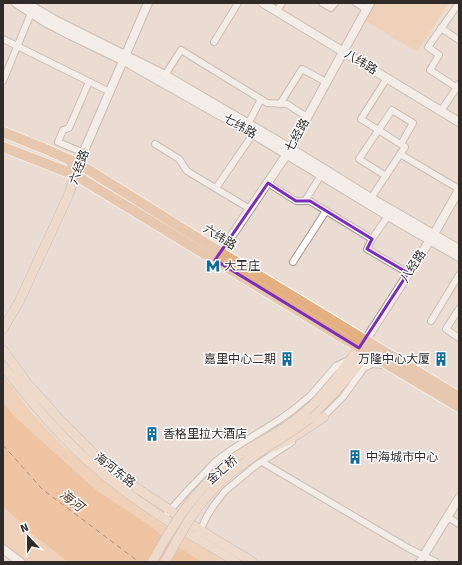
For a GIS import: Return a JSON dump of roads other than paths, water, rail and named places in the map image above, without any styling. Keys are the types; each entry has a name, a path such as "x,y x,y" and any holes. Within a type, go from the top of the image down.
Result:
{"main road":[{"name":"六纬路","path":"3,132 78,163 131,195 218,256"},
{"name":"六纬路","path":"3,147 75,175 218,256 363,347 381,360 459,407"},
{"path":"57,168 70,167 78,163 84,152"},
{"name":"六经路","path":"3,329 19,302 65,204 75,175"},
{"name":"六纬路","path":"363,347 459,398"},
{"name":"八经路","path":"312,420 335,392 363,347"},
{"name":"海河东路","path":"3,350 28,383 63,424 98,458 129,483 170,510 198,534 236,562"},
{"path":"354,362 381,360"},
{"name":"八经路","path":"316,401 354,362"},
{"name":"海河东路","path":"3,366 25,395 52,426 101,473 164,518 253,562"},
{"name":"金汇桥","path":"152,562 180,515 193,497 208,481 237,457 291,423 316,401"},
{"path":"312,420 324,416"},
{"name":"金汇桥","path":"165,562 186,525 207,496 224,479 261,451 312,420"}],"street":[{"name":"七纬路","path":"16,3 70,35 123,61 371,198 459,257"},
{"name":"七纬路","path":"26,3 53,19 117,50 123,61 165,75 248,124 321,175 388,216 459,249"},
{"name":"六经路","path":"84,152 148,3"},
{"path":"214,42 238,3"},
{"name":"八纬路","path":"263,3 459,122"},
{"path":"277,11 282,3"},
{"path":"322,3 331,8 335,3"},
{"path":"356,3 368,6"},
{"name":"七经路","path":"218,256 288,151 368,6"},
{"path":"441,111 458,87 430,70 439,55 428,47 457,6 459,7"},
{"path":"3,81 31,13"},
{"path":"441,28 459,40"},
{"path":"3,39 110,92"},
{"path":"165,75 181,50 267,103 287,104 307,117"},
{"path":"280,104 302,69 326,82"},
{"path":"371,198 405,147 361,119 387,78"},
{"path":"84,152 58,142 63,130 69,128 89,82"},
{"path":"248,124 261,99"},
{"path":"386,176 359,158 392,110 413,123 401,144"},
{"path":"216,188 253,134"},
{"path":"154,144 179,159 187,171 250,209"},
{"path":"400,154 459,190"},
{"name":"六经路","path":"75,175 78,163"},
{"path":"305,201 321,175"},
{"path":"268,183 296,201 310,201 372,239"},
{"name":"八经路","path":"363,347 459,190"},
{"path":"293,262 326,211"},
{"path":"388,216 367,248 408,273"},
{"path":"431,321 459,275"},
{"path":"459,309 446,329 459,338"},
{"path":"164,518 193,484 215,462 241,443 293,410 311,395 336,366 354,362"},
{"path":"198,534 207,516 225,491 255,466 312,427 343,397 364,368 370,364 391,366"},
{"path":"262,462 408,548 422,559 436,562"},
{"path":"422,559 459,498"},
{"path":"447,517 459,524"},
{"path":"3,549 20,562"}],"water":[{"name":"海河","path":"3,402 15,417 96,490 201,562 68,562 34,535 3,506"}],"place":[{"name":"大王庄","path":"213,266"},
{"name":"嘉里中心二期","path":"287,359"},
{"name":"万隆中心大厦","path":"441,359"},
{"name":"香格里拉大酒店","path":"152,434"},
{"name":"中海城市中心","path":"355,457"}]}
